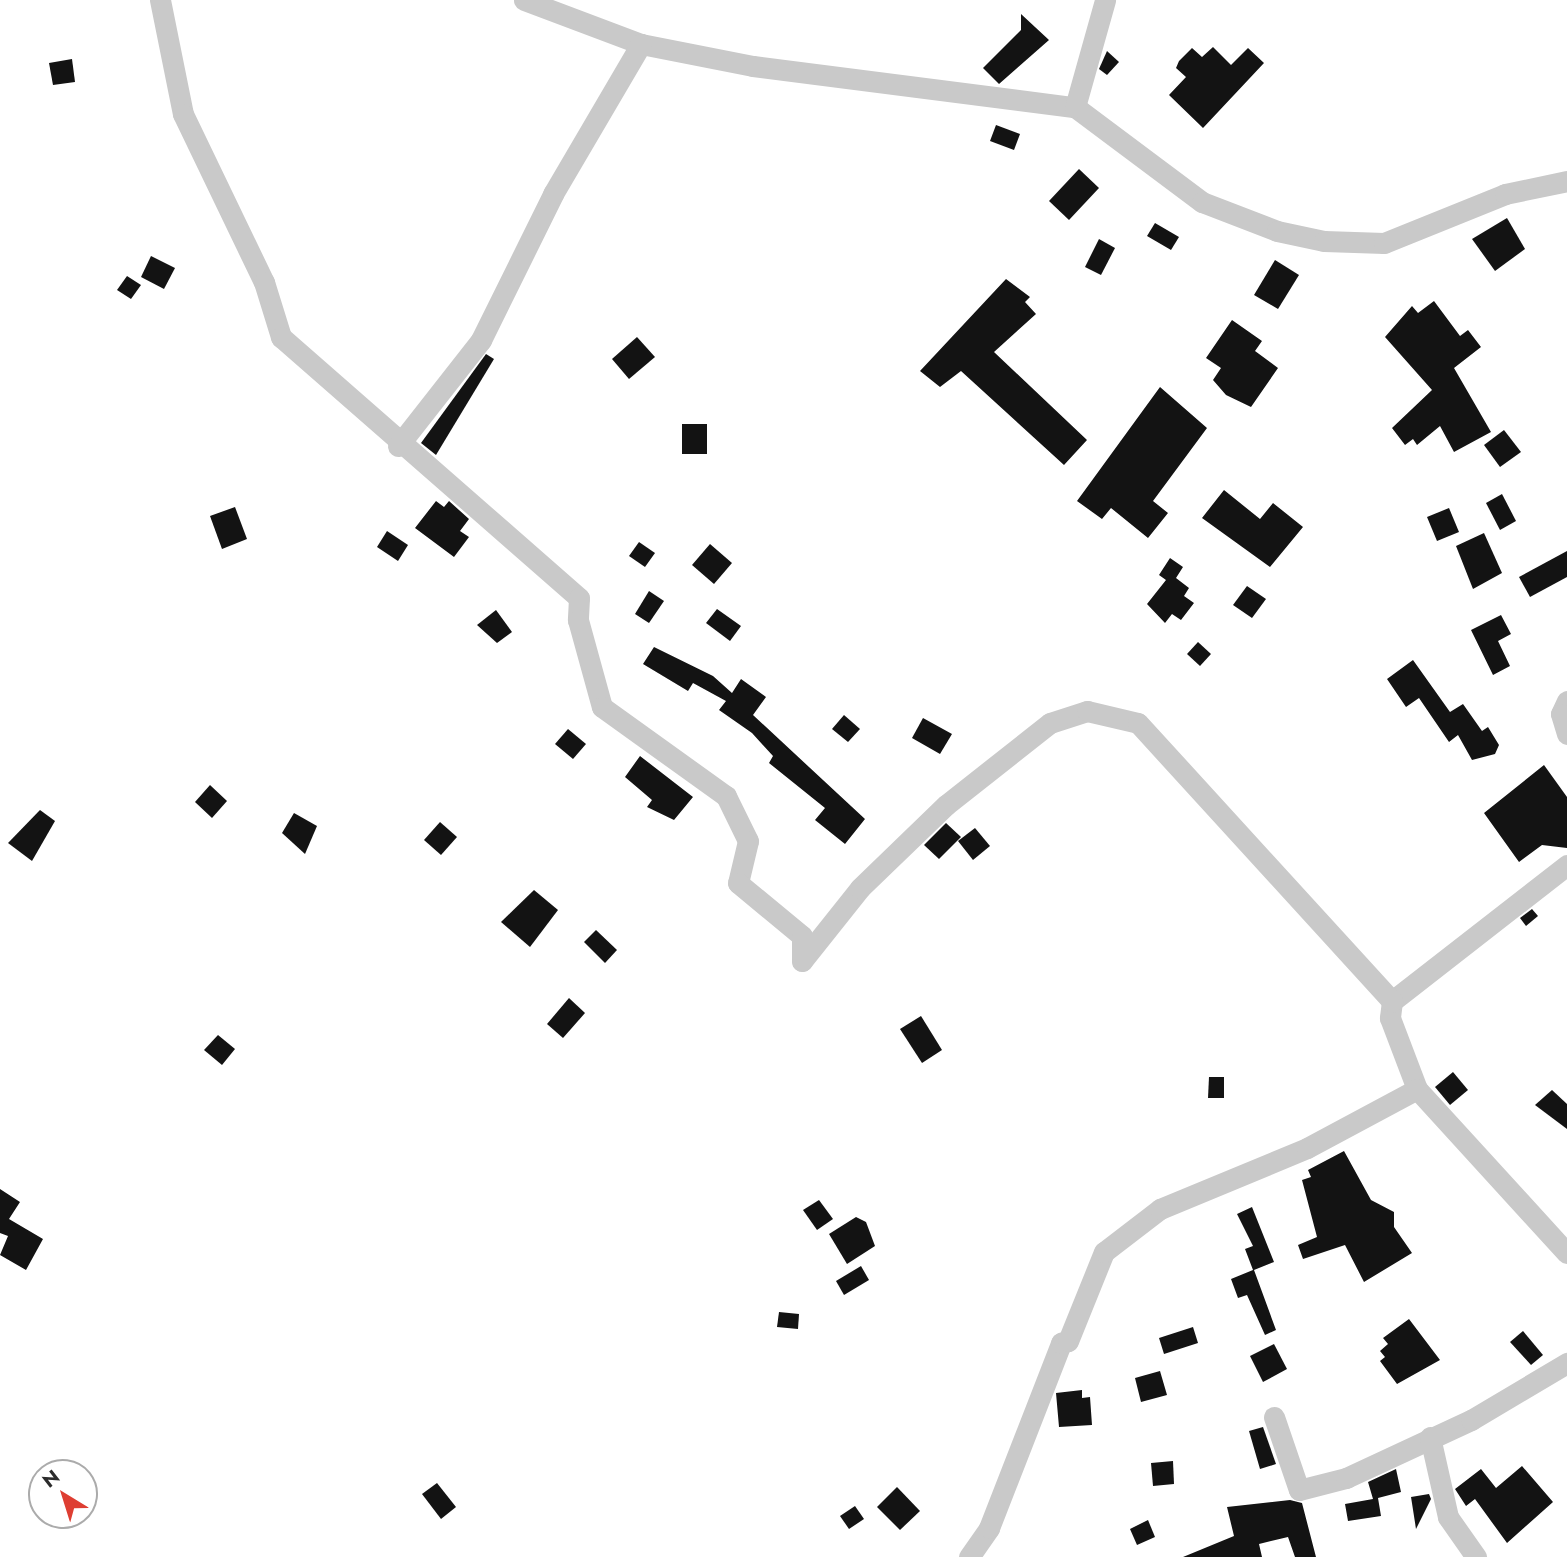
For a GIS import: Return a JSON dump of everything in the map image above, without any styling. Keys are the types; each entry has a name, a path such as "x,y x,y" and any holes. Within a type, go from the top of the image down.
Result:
{"street":[{"path":"160,0 183,114 264,282 281,337 398,446 460,491 579,598 578,620 602,707 726,796 748,841 738,883 802,936 802,961 860,888 946,804 1050,723 1087,711 1138,723 1392,1001 1395,1043 1417,1089 1567,1253"},
{"path":"524,0 641,44 1075,107 1202,202 1277,232 1357,246 1401,237 1505,194 1567,181"},
{"path":"1075,107 1105,0"},
{"path":"398,446 481,340 553,194 641,44"},
{"path":"1567,701 1561,714 1567,734"},
{"path":"1392,1001 1567,865"},
{"path":"970,1557 989,1528 1061,1343 1068,1341 1104,1252 1160,1209 1307,1148 1417,1089"},
{"path":"1274,1417 1299,1490 1346,1478 1430,1437 1567,1363"},
{"path":"1430,1437 1448,1517 1476,1557"}],"building":[{"path":"1021,14 1049,40 999,84 983,68 1021,30"},
{"path":"1213,47 1231,65 1248,48 1264,63 1203,128 1169,95 1186,77 1176,68 1179,61 1192,48 1202,57"},
{"path":"1107,51 1119,62 1107,75 1099,69"},
{"path":"72,59 75,82 53,85 49,63"},
{"path":"996,125 1020,134 1014,150 990,141"},
{"path":"1079,169 1099,188 1069,220 1049,201"},
{"path":"1507,218 1525,249 1495,271 1472,239"},
{"path":"1155,223 1179,237 1171,250 1147,236"},
{"path":"1099,239 1115,248 1101,275 1085,267"},
{"path":"151,256 175,268 164,289 141,277"},
{"path":"1275,260 1299,275 1278,309 1254,295"},
{"path":"127,276 141,285 131,299 117,290"},
{"path":"1006,279 1030,297 1025,302 1036,314 994,352 1087,440 1064,465 961,371 940,387 920,371"},
{"path":"1434,301 1460,336 1468,330 1481,347 1454,368 1491,432 1454,452 1440,426 1417,445 1413,439 1405,445 1392,428 1432,390 1385,337 1412,306 1418,313"},
{"path":"1232,320 1262,341 1255,351 1278,368 1251,407 1226,395 1213,380 1221,368 1206,358"},
{"path":"637,337 655,357 629,379 612,359"},
{"path":"486,354 494,359 436,455 421,443"},
{"path":"1160,387 1207,428 1153,501 1168,513 1148,538 1111,508 1102,519 1077,501"},
{"path":"682,424 707,424 707,454 682,454"},
{"path":"1504,430 1521,452 1500,467 1484,445"},
{"path":"1224,490 1260,519 1273,503 1303,527 1270,567 1202,518"},
{"path":"1502,494 1516,521 1500,530 1486,503"},
{"path":"436,501 444,507 449,501 469,519 460,531 469,537 454,557 415,528"},
{"path":"235,507 247,539 222,549 210,516"},
{"path":"1449,508 1459,532 1437,541 1427,517"},
{"path":"387,531 408,545 398,561 377,547"},
{"path":"1484,533 1502,573 1473,589 1456,546"},
{"path":"639,542 655,553 645,567 629,556"},
{"path":"710,544 732,563 714,584 692,565"},
{"path":"1567,551 1567,577 1530,597 1519,577"},
{"path":"1170,558 1183,567 1176,578 1189,588 1184,596 1194,603 1181,620 1172,614 1165,623 1147,604 1166,580 1159,575"},
{"path":"1247,586 1266,599 1252,618 1233,605"},
{"path":"649,591 664,601 649,623 635,614"},
{"path":"717,609 741,626 730,641 706,623"},
{"path":"496,610 512,632 497,643 477,625"},
{"path":"1501,615 1511,634 1498,641 1510,666 1493,675 1471,630"},
{"path":"1198,642 1211,654 1200,666 1187,654"},
{"path":"654,647 713,676 732,693 741,679 766,697 753,715 865,819 845,844 815,820 825,808 769,763 773,756 752,733 719,710 726,701 693,683 688,691 643,664"},
{"path":"1413,660 1450,712 1463,704 1482,731 1488,727 1499,745 1495,754 1472,760 1458,735 1449,742 1419,698 1406,707 1387,679"},
{"path":"844,715 860,729 848,742 832,729"},
{"path":"923,718 952,734 940,754 912,738"},
{"path":"568,729 586,744 573,759 555,744"},
{"path":"640,756 693,797 674,820 647,807 652,800 625,777"},
{"path":"1544,765 1567,797 1567,848 1542,845 1519,862 1484,813"},
{"path":"210,785 227,801 212,818 195,802"},
{"path":"40,810 55,821 32,861 8,843"},
{"path":"294,813 317,826 305,854 282,833"},
{"path":"440,822 457,837 441,855 424,840"},
{"path":"946,823 961,837 939,859 924,845"},
{"path":"975,828 990,846 973,860 958,841"},
{"path":"534,890 558,910 530,947 501,922"},
{"path":"1532,909 1538,916 1526,926 1520,918"},
{"path":"596,930 617,950 605,963 584,942"},
{"path":"569,998 585,1013 563,1038 547,1024"},
{"path":"921,1016 942,1050 922,1063 900,1029"},
{"path":"218,1035 235,1049 222,1065 204,1050"},
{"path":"1453,1072 1468,1090 1450,1105 1435,1087"},
{"path":"1209,1077 1224,1077 1224,1098 1208,1098"},
{"path":"1552,1090 1567,1104 1567,1129 1535,1105"},
{"path":"1344,1151 1371,1200 1394,1212 1394,1227 1412,1253 1364,1282 1345,1245 1303,1259 1298,1245 1317,1237 1302,1180 1311,1177 1308,1170"},
{"path":"0,1189 20,1202 9,1219 43,1239 26,1270 0,1255 8,1236 0,1233"},
{"path":"819,1200 833,1219 817,1230 803,1210"},
{"path":"1252,1207 1274,1262 1254,1270 1276,1330 1265,1335 1247,1295 1238,1298 1231,1279 1253,1270 1245,1249 1253,1246 1237,1214"},
{"path":"856,1217 866,1222 875,1246 847,1264 829,1234"},
{"path":"861,1266 869,1280 844,1295 836,1281"},
{"path":"779,1312 799,1314 798,1329 777,1327"},
{"path":"1409,1319 1440,1360 1397,1384 1380,1361 1385,1357 1380,1351 1388,1344 1383,1338"},
{"path":"1193,1327 1198,1343 1164,1354 1159,1338"},
{"path":"1523,1331 1543,1355 1531,1365 1510,1342"},
{"path":"1274,1344 1287,1369 1263,1382 1250,1356"},
{"path":"1160,1371 1167,1395 1141,1402 1135,1378"},
{"path":"1082,1390 1082,1398 1090,1397 1092,1425 1059,1427 1056,1393"},
{"path":"1263,1427 1276,1464 1260,1469 1249,1431"},
{"path":"1173,1461 1174,1484 1153,1486 1151,1463"},
{"path":"1522,1466 1553,1502 1507,1543 1475,1499 1466,1506 1455,1489 1481,1469 1496,1488"},
{"path":"1396,1469 1401,1492 1378,1498 1381,1516 1348,1521 1345,1504 1373,1499 1368,1482"},
{"path":"437,1483 456,1507 441,1519 422,1494"},
{"path":"897,1487 920,1511 900,1530 877,1507"},
{"path":"1429,1494 1431,1499 1416,1529 1411,1497"},
{"path":"1290,1500 1302,1503 1316,1557 1295,1557 1288,1537 1259,1544 1262,1557 1183,1557 1234,1536 1227,1507"},
{"path":"855,1506 864,1519 849,1529 840,1516"},
{"path":"1148,1520 1155,1537 1137,1545 1130,1529"}]}
